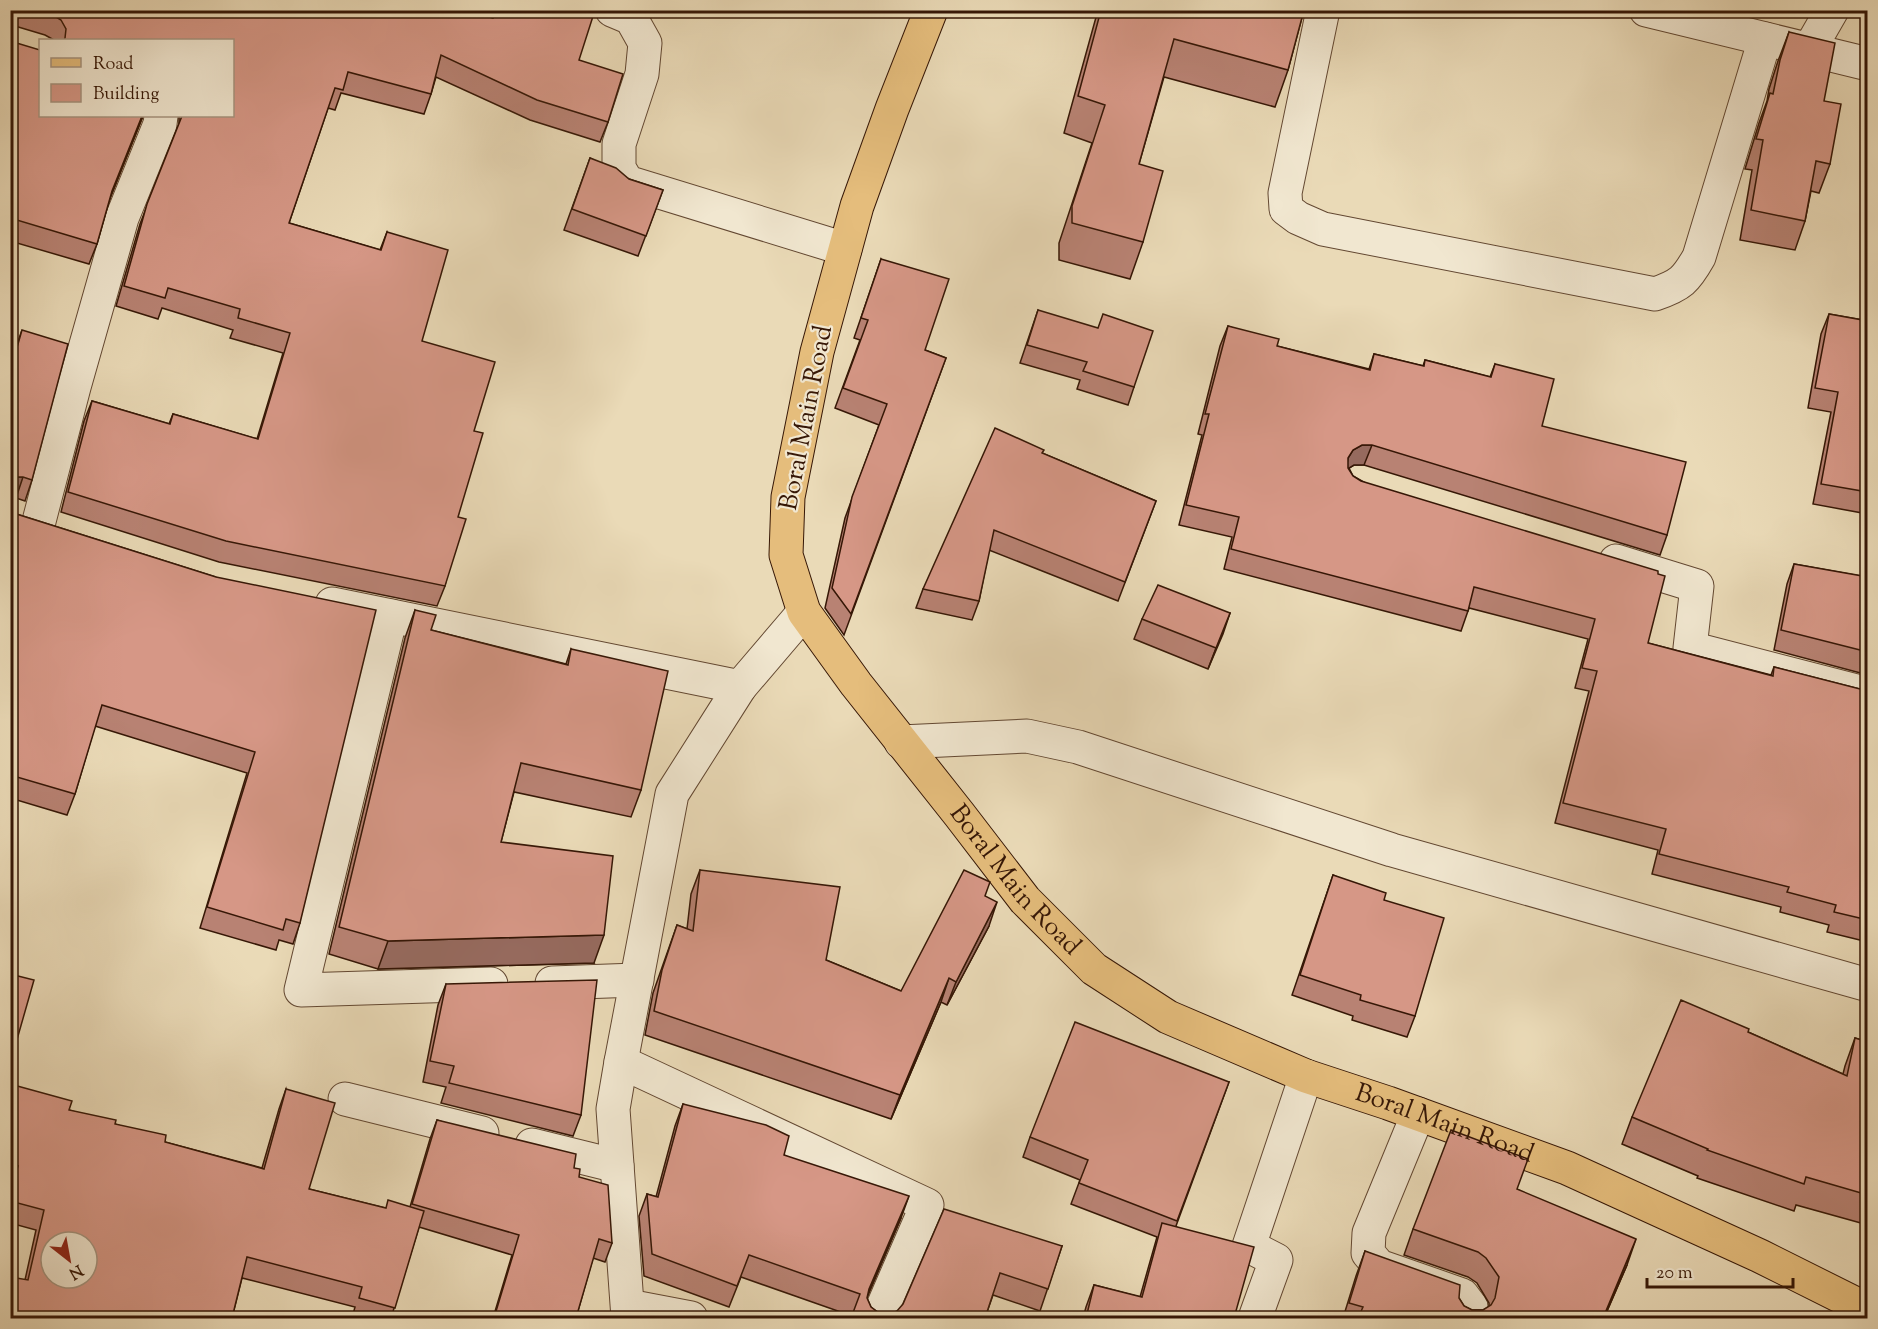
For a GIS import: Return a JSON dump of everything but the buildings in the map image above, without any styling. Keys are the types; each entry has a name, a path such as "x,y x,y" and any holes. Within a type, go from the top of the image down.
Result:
{"main road":[{"name":"Boral Main Road","path":"931,10 857,206 818,352 788,497 786,555 804,612 856,684 1025,900 1094,969 1168,1017 1306,1076 1418,1113 1567,1168 1760,1256 1868,1310"}],"street":[{"path":"612,10 631,18 645,43 642,74 619,144 619,168 627,182 845,249"},
{"path":"1323,10 1285,193 1286,209 1298,218 1323,229 1655,294 1673,288 1687,277 1699,257 1765,39"},
{"path":"1646,10 1868,64"},
{"path":"1809,50 1832,10"},
{"path":"71,535 24,520 74,387 122,218 161,117"},
{"path":"1584,551 1697,586 1690,648 1868,694"},
{"path":"303,598 740,687"},
{"path":"691,1318 628,1312 613,1109 672,794 740,687 804,612"},
{"path":"391,616 301,990 637,980"},
{"path":"902,742 1027,736 1078,747 1392,850 1868,985"},
{"path":"621,1062 927,1205 878,1318"},
{"path":"1255,1318 1276,1260 1249,1246 1306,1076"},
{"path":"345,1100 617,1166"},
{"path":"1418,1113 1369,1233 1368,1253 1379,1266 1462,1295 1471,1307 1468,1318"}]}
